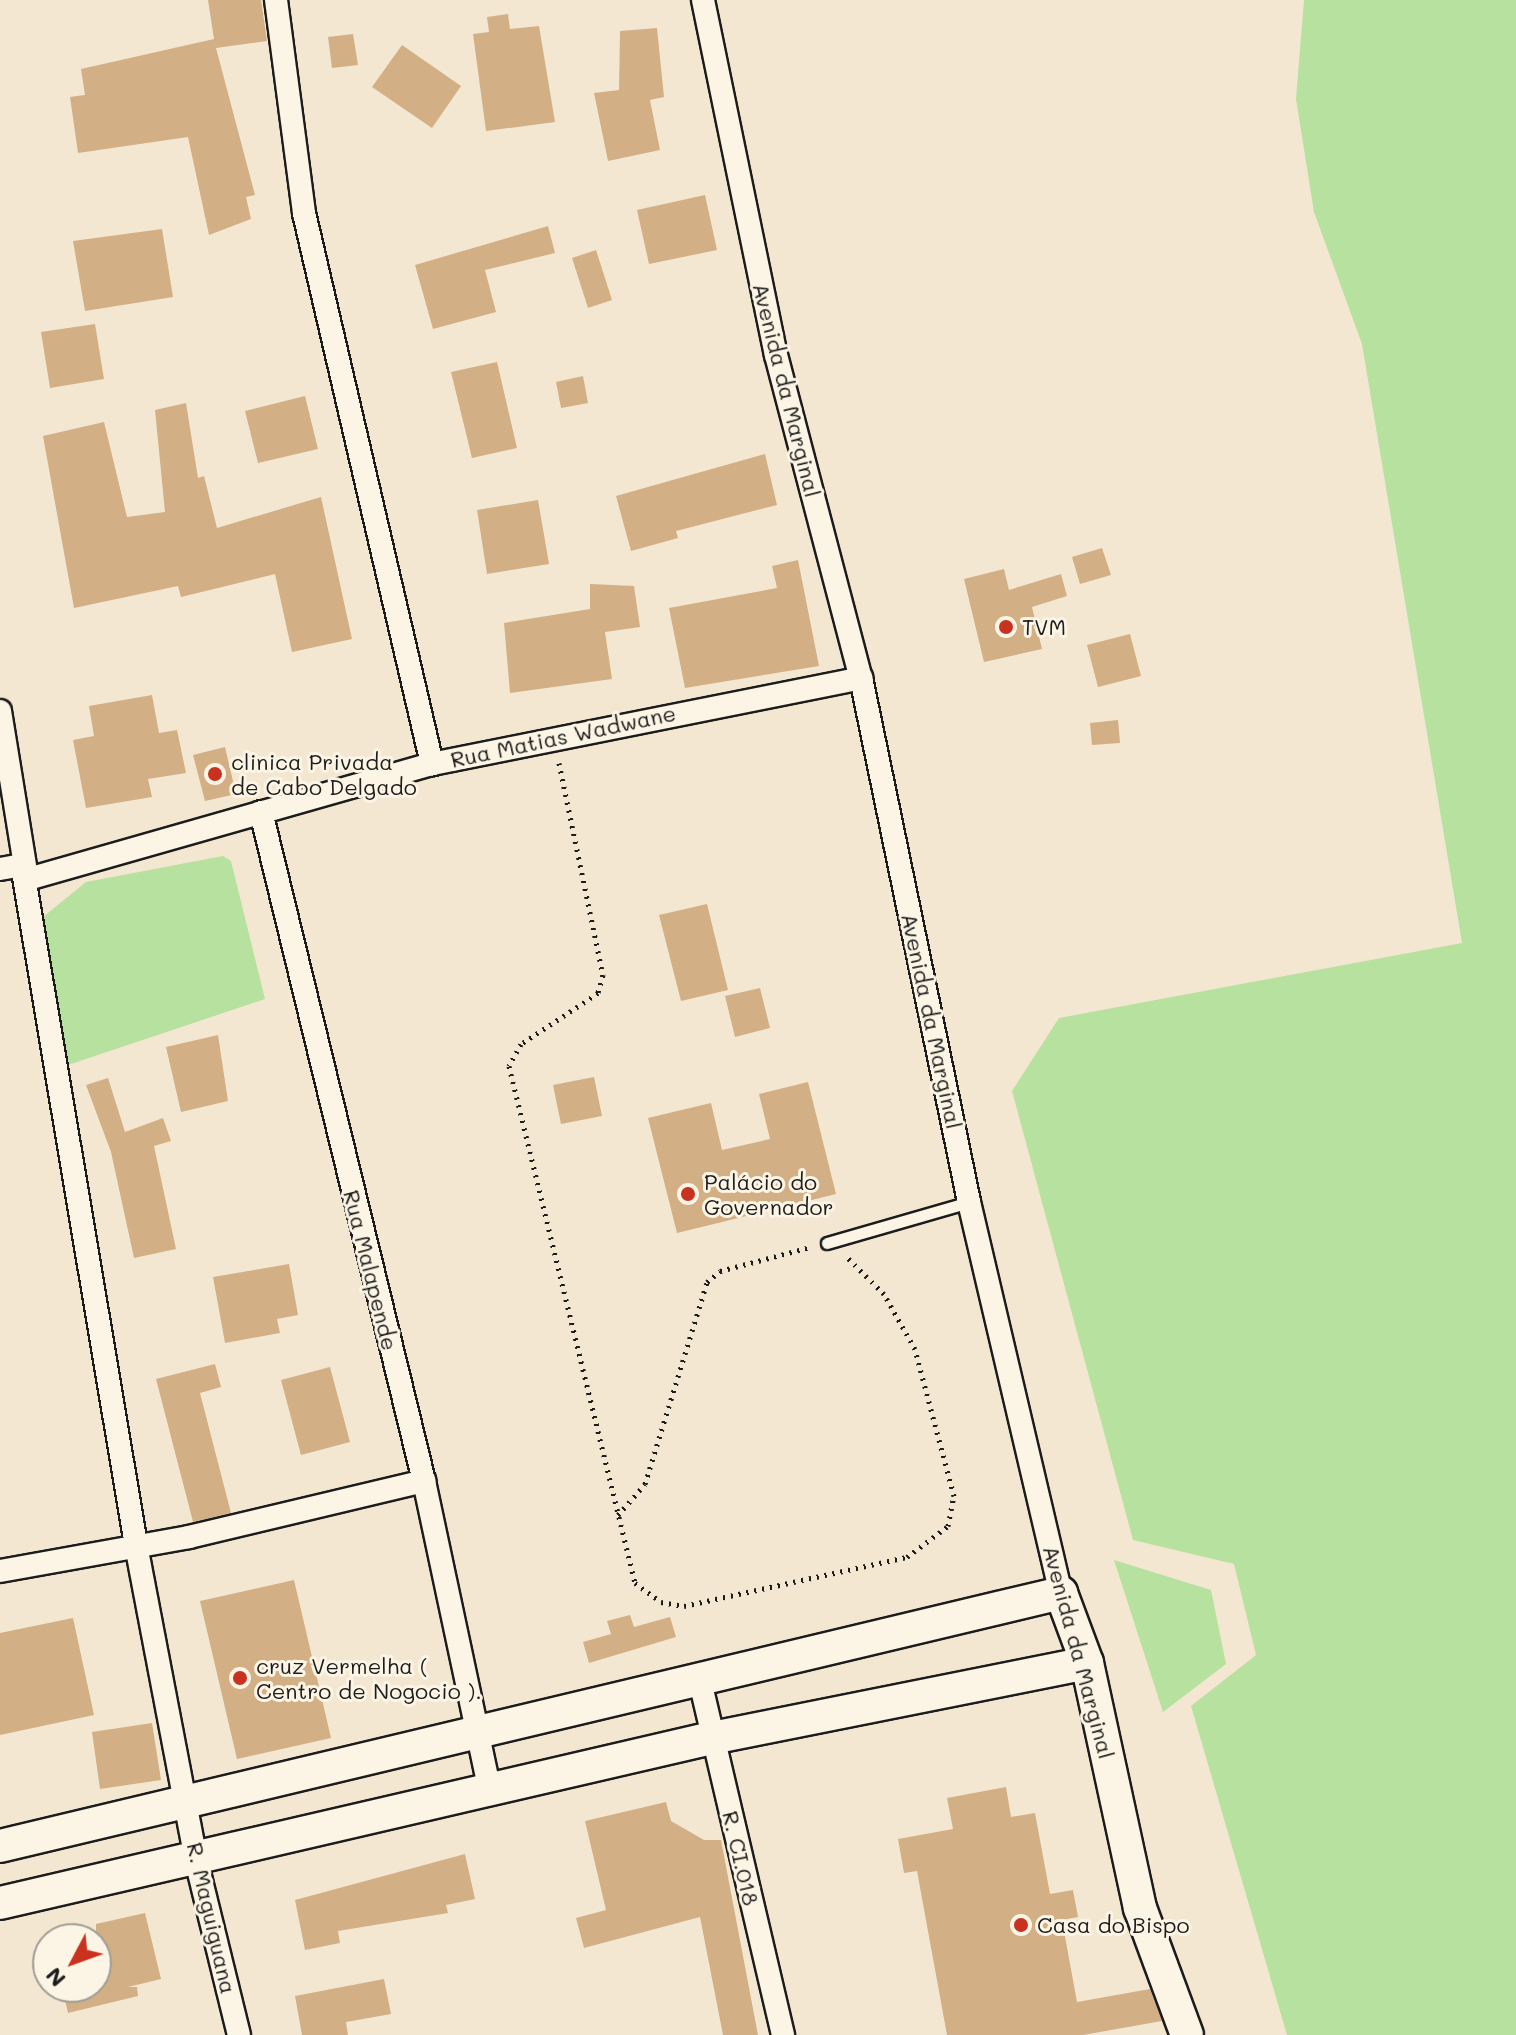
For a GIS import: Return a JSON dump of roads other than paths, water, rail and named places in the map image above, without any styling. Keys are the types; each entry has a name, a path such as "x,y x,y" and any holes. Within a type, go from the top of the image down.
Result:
{"street":[{"path":"276,0 304,213 432,764"},
{"name":"Avenida da Marginal","path":"703,0 776,355 861,678 969,1202 1061,1593 1087,1663 1140,1908 1187,2035"},
{"name":"Rua Matias Wadwane","path":"17,871 261,812 432,764 553,735 861,678"},
{"name":"R. Maguiguana","path":"0,711 17,871 136,1545 196,1860 239,2035"},
{"name":"Rua Malapende","path":"261,812 424,1481 480,1727 490,1791"},
{"path":"0,1571 136,1545 424,1481"},
{"path":"0,1846 480,1727 700,1681 1061,1593"},
{"path":"0,1903 712,1738 1087,1663"},
{"name":"R. CI.018","path":"700,1681 783,2035"}],"lane":[{"path":"827,1243 969,1202"}],"place":[{"name":"TVM","path":"1006,627"},
{"name":"clinica Privada de Cabo Delgado","path":"215,774"},
{"name":"Palácio do Governador","path":"688,1194"},
{"name":"cruz Vermelha ( Centro de Nogocio ).","path":"240,1678"},
{"name":"Casa do Bispo","path":"1021,1925"}]}
